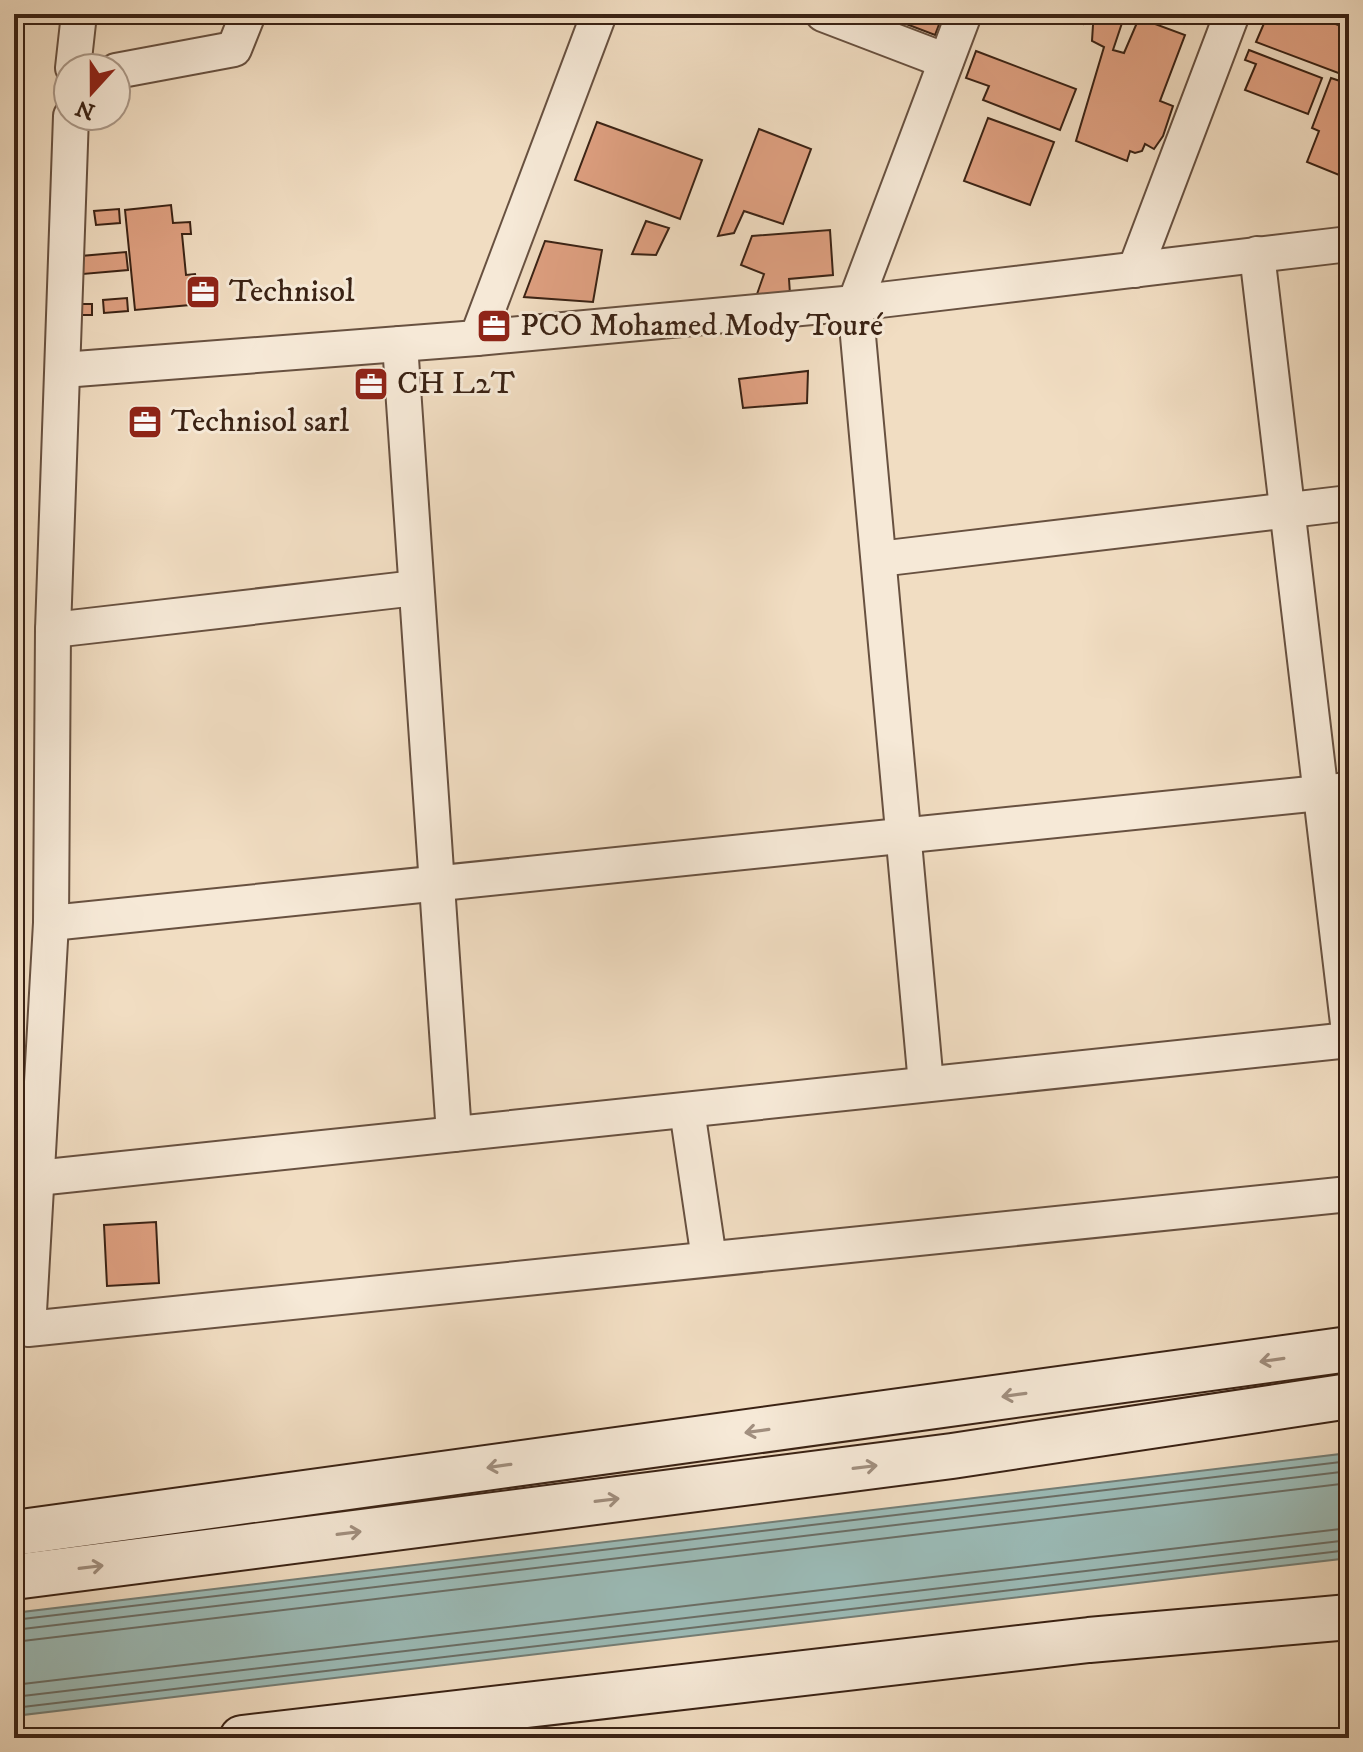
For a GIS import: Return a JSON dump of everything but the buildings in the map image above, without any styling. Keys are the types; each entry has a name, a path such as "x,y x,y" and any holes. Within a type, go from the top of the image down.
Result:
{"main road":[{"path":"19,1528 1349,1349"},
{"path":"14,1577 952,1456 1349,1396"},
{"path":"242,1738 1089,1640 1349,1617"}],"street":[{"path":"75,52 79,14"},
{"path":"132,68 234,49 248,14"},
{"path":"477,338 599,14"},
{"path":"823,14 946,61"},
{"path":"926,1084 855,303 964,14"},
{"path":"1135,270 1232,14"},
{"path":"70,132 53,630 51,923 28,1329 1349,1194"},
{"path":"63,370 477,338 855,303 1349,244"},
{"path":"1257,254 1287,510 1335,792 1349,1032"},
{"path":"400,344 454,1134"},
{"path":"879,559 1349,503"},
{"path":"53,630 416,588"},
{"path":"51,923 1335,792"},
{"path":"37,1178 1349,1040"},
{"path":"687,1110 709,1259"}],"water":[{"path":"1349,1453 1349,1558 14,1716 14,1613"}],"place":[{"name":"Technisol","path":"203,292"},
{"name":"PCO Mohamed Mody Touré","path":"494,326"},
{"name":"CH L2T","path":"371,384"},
{"name":"Technisol sarl","path":"145,422"}]}
